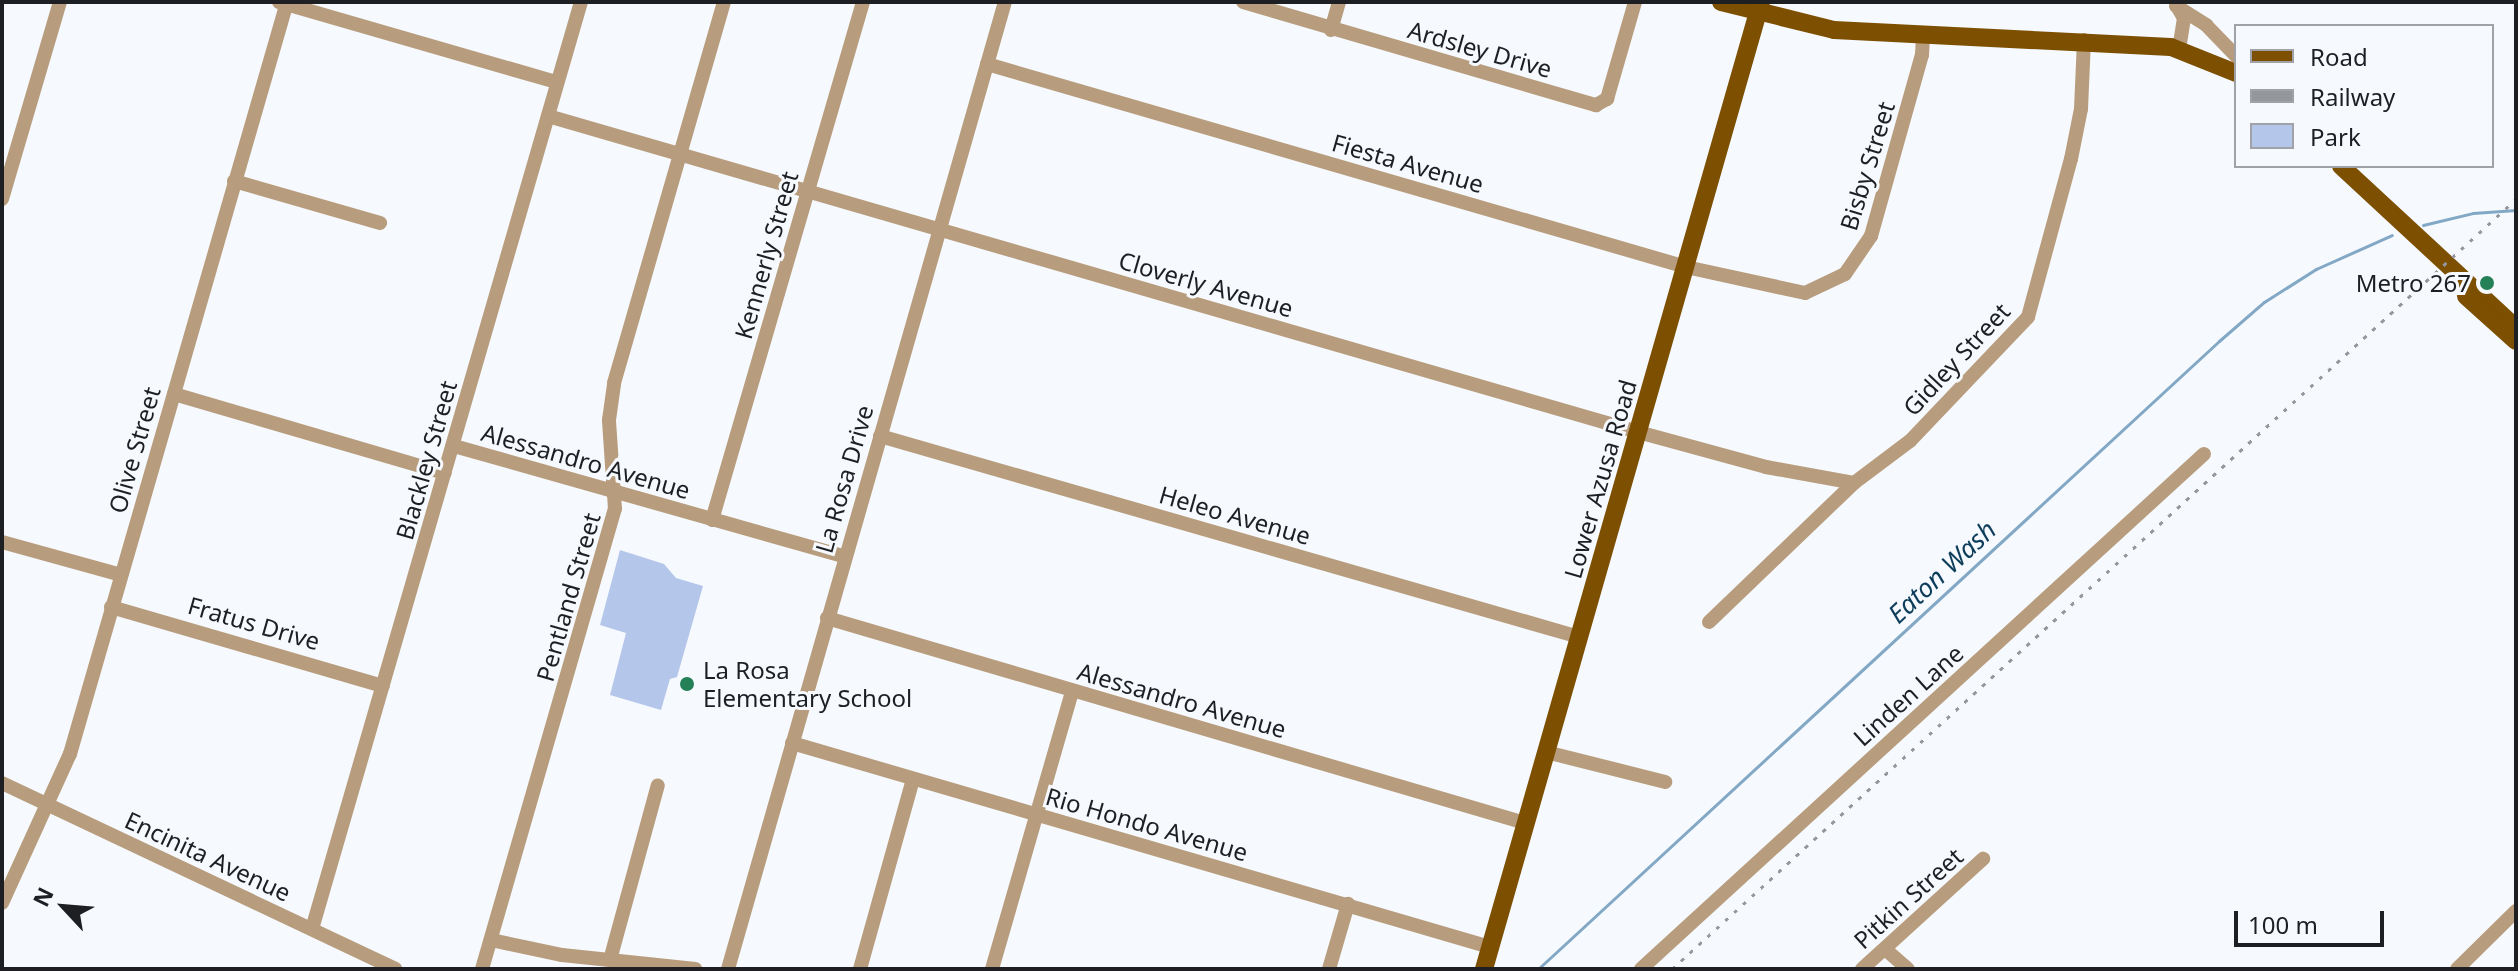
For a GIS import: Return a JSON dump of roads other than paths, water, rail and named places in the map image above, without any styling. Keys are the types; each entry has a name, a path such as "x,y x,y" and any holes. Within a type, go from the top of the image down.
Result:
{"main road":[{"path":"1721,2 1760,8 1816,28 2084,40 2179,49 2234,72"},
{"name":"Lower Azusa Road","path":"1484,969 1760,8"},
{"path":"2343,168 2416,240 2516,328"},
{"path":"2444,265 2448,278 2516,341"}],"street":[{"path":"2,199 60,2"},
{"name":"Blackley Street","path":"312,929 581,2"},
{"name":"Pentland Street","path":"482,969 595,585 616,492 609,420 614,383 724,2"},
{"name":"Kennerly Street","path":"712,520 863,2"},
{"name":"La Rosa Drive","path":"728,969 1005,2"},
{"name":"Ardsley Drive","path":"1243,2 1596,105 1607,99 1635,2"},
{"path":"1331,30 1339,2"},
{"path":"284,3 557,82"},
{"name":"Olive Street","path":"2,903 49,806 70,754 284,3"},
{"path":"2174,4 2184,18 2179,49"},
{"path":"2174,4 2206,25 2234,54"},
{"name":"Bisby Street","path":"1819,289 1845,274 1871,236 1922,55 1923,34"},
{"name":"Gidley Street","path":"1709,622 1854,483 1910,441 2028,317 2076,134 2084,40"},
{"name":"Fiesta Avenue","path":"987,64 1686,267 1780,291 1819,289"},
{"name":"Cloverly Avenue","path":"548,116 1638,432 1766,467 1854,483"},
{"path":"234,181 380,223"},
{"path":"174,394 445,473"},
{"name":"Heleo Avenue","path":"880,436 1579,637"},
{"name":"Alessandro Avenue","path":"454,446 845,557"},
{"name":"Linden Lane","path":"1641,969 2204,454"},
{"path":"2,542 121,575"},
{"name":"Fratus Drive","path":"111,607 383,686"},
{"name":"Alessandro Avenue","path":"827,618 1525,823"},
{"path":"992,969 1072,691"},
{"name":"Rio Hondo Avenue","path":"792,743 1490,947"},
{"path":"1546,752 1665,782"},
{"path":"860,969 913,779"},
{"name":"Encinita Avenue","path":"2,783 395,969"},
{"path":"610,960 658,785"},
{"name":"Pitkin Street","path":"1862,969 1983,859"},
{"path":"1329,969 1348,904"},
{"path":"2457,969 2516,911"},
{"path":"491,940 610,960 695,969"},
{"path":"1885,949 1908,969"}],"waterway":[{"name":"Eaton Wash","path":"2423,225 2473,213 2516,210"},
{"name":"Eaton Wash","path":"1538,969 2264,302 2316,269 2392,235"}],"railway":[{"path":"1672,969 2516,199"}],"place":[{"name":"Metro 267","path":"2487,283"},
{"name":"La Rosa Elementary School","path":"687,684"}]}
